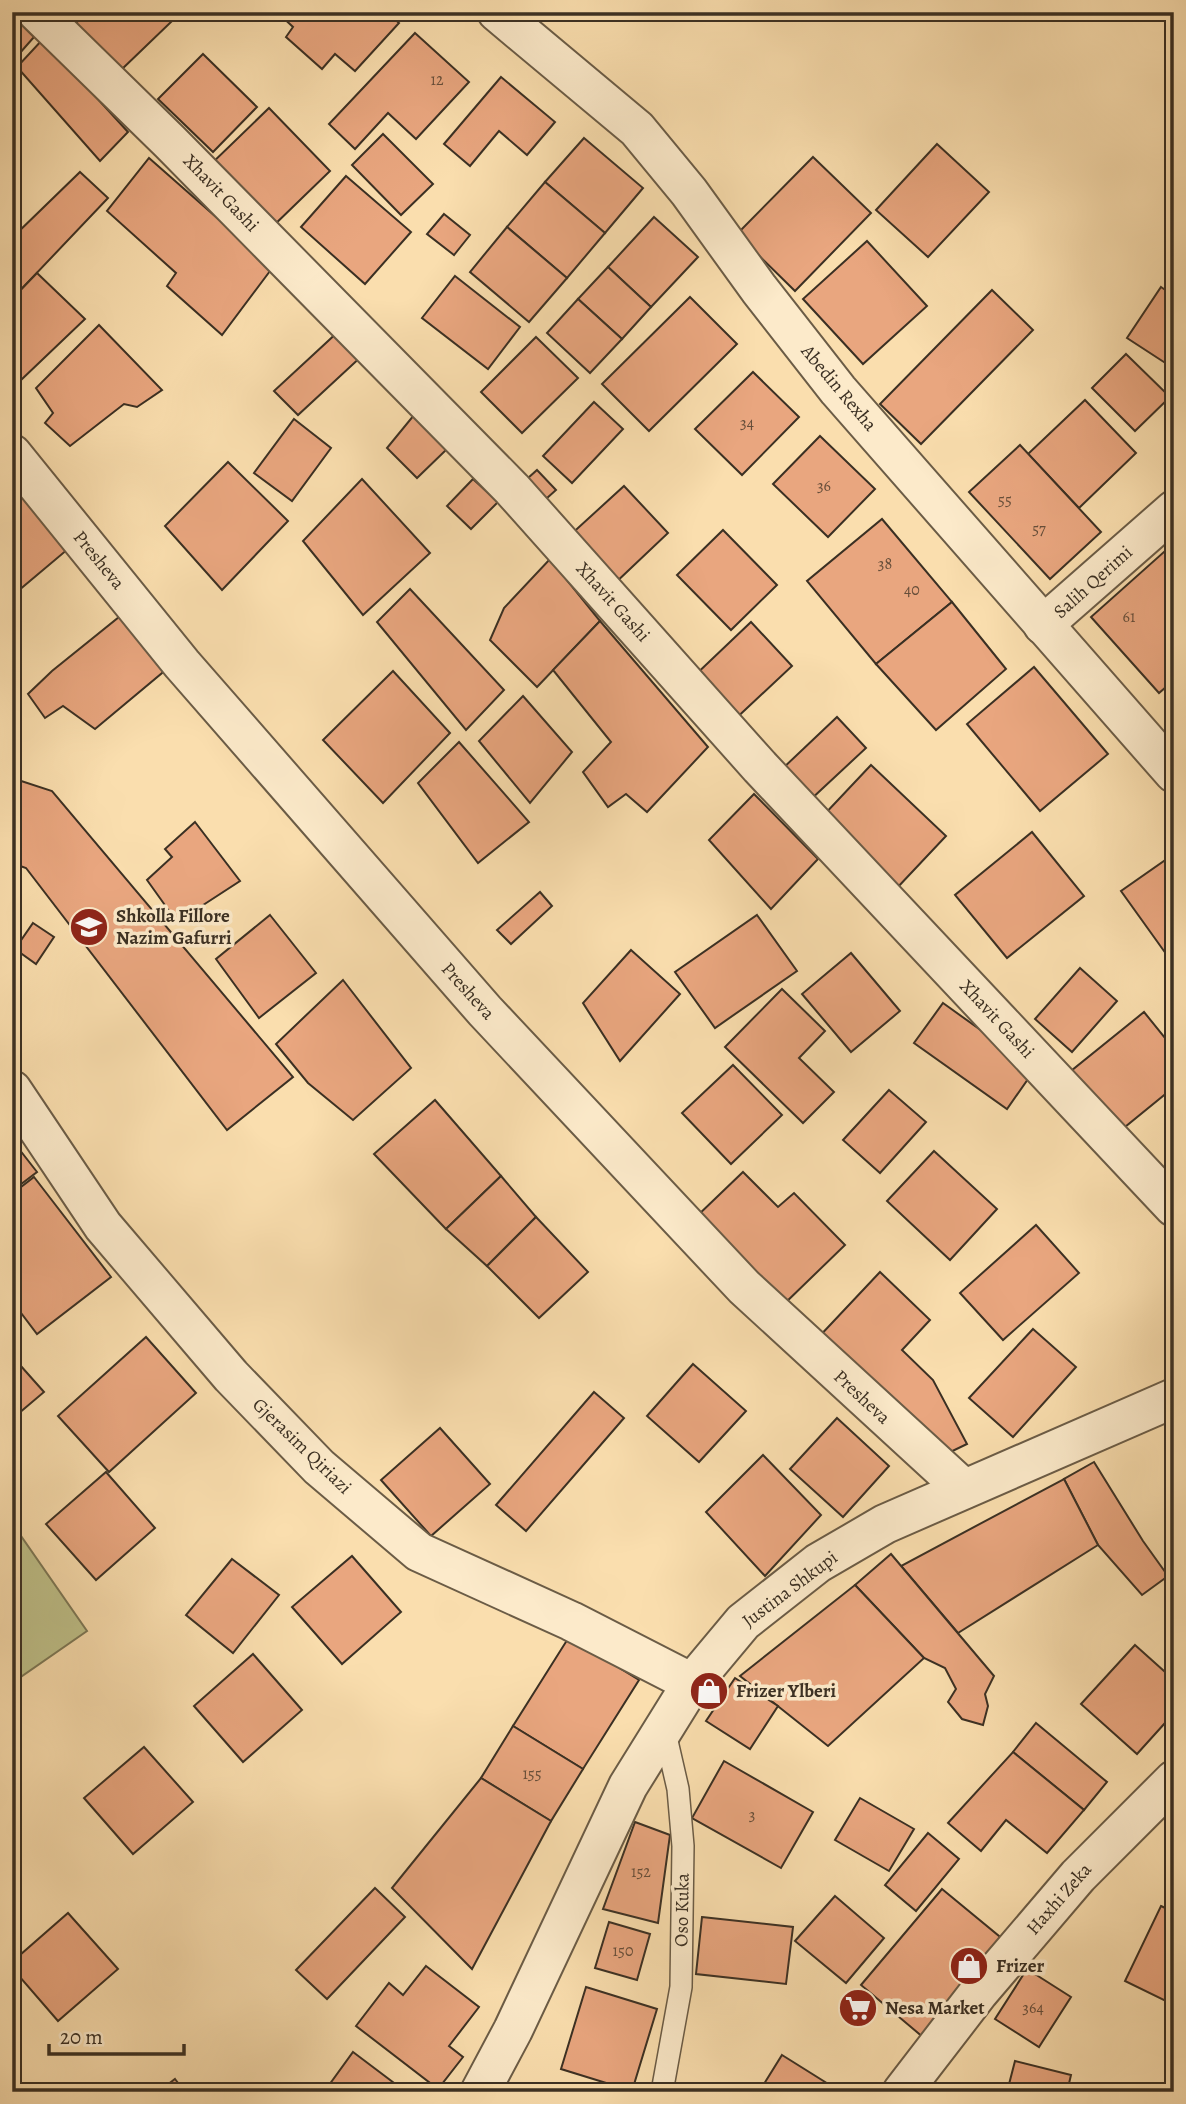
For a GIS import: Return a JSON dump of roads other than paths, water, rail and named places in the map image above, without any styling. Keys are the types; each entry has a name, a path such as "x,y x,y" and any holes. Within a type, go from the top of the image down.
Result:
{"street":[{"name":"Xhavit Gashi","path":"37,12 170,142 512,489 760,767 1174,1207"},
{"name":"Abedin Rexha","path":"497,12 637,129 690,192 759,289 838,390 1174,773"},
{"name":"Presheva","path":"12,454 182,664 485,1011 744,1287 964,1489"},
{"name":"Salih Qerimi","path":"1044,625 1174,510"},
{"name":"Gjerasim Qiriazi","path":"12,1090 103,1226 232,1376 319,1467 419,1552 571,1621 692,1683"},
{"name":"Justina Shkupi","path":"480,2092 513,2030 628,1786 692,1683 743,1622 817,1563 886,1524 1174,1398"},
{"name":"Haxhi Zeka","path":"902,2092 979,1992 1078,1876 1174,1780"}],"lane":[{"name":"Oso Kuka","path":"662,2092 681,1987 682,1859 678,1789 664,1728"}],"place":[{"name":"Shkolla Fillore Nazim Gafurri","path":"89,927"},
{"name":"Frizer Ylberi","path":"709,1691"},
{"name":"Frizer","path":"969,1966"},
{"name":"Nesa Market","path":"858,2008"}]}
